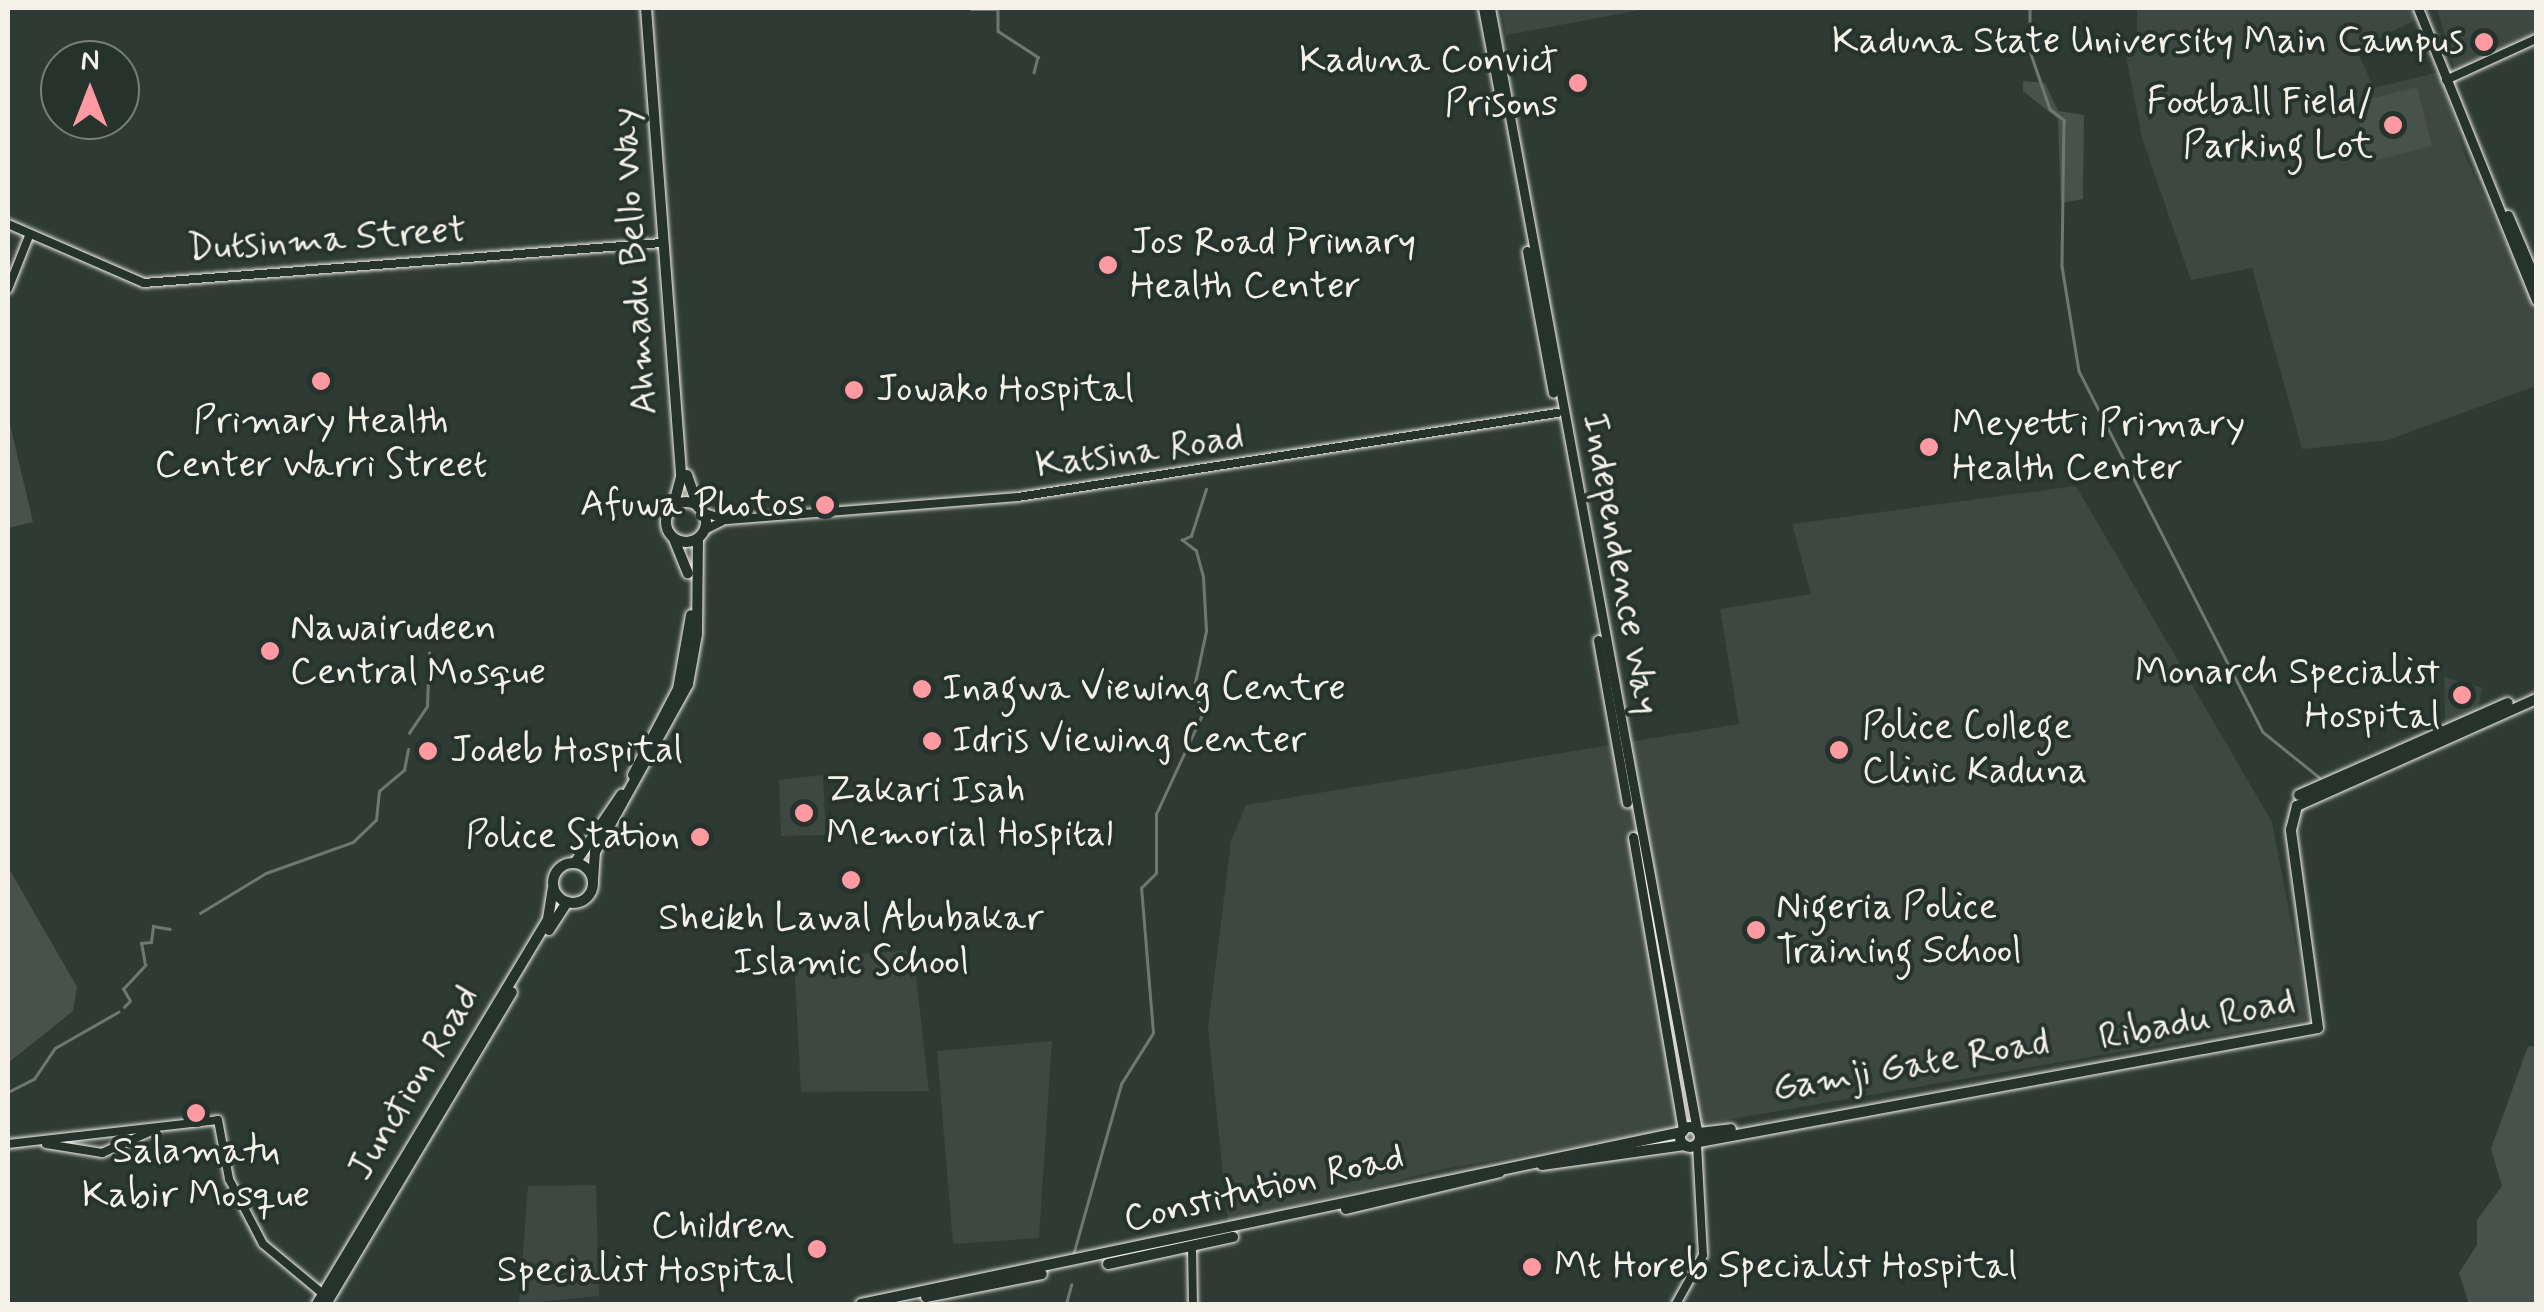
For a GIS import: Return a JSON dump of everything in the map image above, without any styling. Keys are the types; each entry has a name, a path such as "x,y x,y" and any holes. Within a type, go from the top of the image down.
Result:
{"main road":[{"name":"Ahmadu Bello Way","path":"650,8 662,242 681,478 665,523 674,538"},
{"name":"Ahmadu Bello Way","path":"650,8 687,479 701,510 701,534"},
{"name":"Independence Way","path":"1486,8 1682,1132"},
{"name":"Independence Way","path":"1486,8 1694,1140"},
{"path":"2421,8 2536,300"},
{"path":"2448,79 2536,281"},
{"path":"673,506 701,510"},
{"path":"701,534 698,634 688,684 596,852 587,897 567,902 554,890 559,868 575,863 666,718 684,672 688,565 674,538 701,534"},
{"name":"Gamji Gate Road","path":"1694,1140 2309,1024 2285,835 2293,800 2536,695"},
{"name":"Ribadu Road","path":"1694,1140 2318,1028 2291,830 2297,806 2536,695"},
{"path":"575,863 592,880"},
{"name":"Junction Road","path":"322,1301 548,919 554,890"},
{"name":"Junction Road","path":"322,1301 567,902"},
{"name":"Constitution Road","path":"861,1304 1192,1247 1450,1176 1682,1132 1694,1140"},
{"name":"Constitution Road","path":"891,1304 1498,1173 1694,1140"}],"street":[{"path":"2448,79 2536,40"},
{"name":"Dutsinma Street","path":"8,224 144,283 662,242"},
{"path":"8,289 29,236"},
{"name":"Katsina Road","path":"701,534 727,520 1205,473 1556,412"},
{"name":"Katsina Road","path":"701,510 727,520"},
{"path":"8,1144 218,1120 229,1179 263,1244 322,1301"},
{"path":"36,1143 102,1152 165,1124"},
{"path":"1676,1304 1703,1255 1694,1140"},
{"path":"1192,1247 1193,1304"}],"shaded area":[{"path":"1501,8 1651,8 1506,35"},
{"path":"2137,8 2416,8 2420,18 2356,49 2374,88 2440,72 2465,156 2536,306 2536,386 2388,440 2302,449 2252,268 2191,280 2142,138 2123,40 2137,37"},
{"name":"Kaduna State University Main Campus","path":"2437,8 2536,8 2536,37 2455,71"},
{"path":"2023,81 2045,83 2058,111 2084,115 2083,199 2061,203 2058,119 2023,91"},
{"name":"Football Field/ Parking Lot","path":"2417,87 2432,146 2369,162 2354,103"},
{"path":"8,416 33,522 8,528"},
{"name":"Nigeria Police Training School","path":"2076,486 2272,822 2310,1019 1443,1169 1228,1223 1208,1028 1231,841 1246,805 1739,724 1720,609 1811,594 1792,524"},
{"name":"Monarch Specialist Hospital","path":"2444,677 2482,688 2478,710 2445,726"},
{"name":"Zakari Isah Memorial Hospital","path":"823,775 826,835 781,836 779,780"},
{"path":"8,867 77,987 73,1011 8,1063"},
{"path":"913,950 929,1091 801,1092 794,959"},
{"path":"1052,1041 1039,1238 953,1244 937,1051"},
{"path":"2528,1046 2536,1047 2536,1304 2469,1304 2459,1273 2477,1245 2477,1220 2502,1186 2491,1149"},
{"path":"596,1185 599,1296 519,1304 528,1186"}],"waterway":[{"path":"2030,8 2030,51 2050,109 2064,120 2062,266 2079,371 2263,732 2319,777"},
{"path":"971,10 998,10 998,31 1038,57 1034,73"},
{"path":"1073,1255 1121,1084 1153,1033 1141,888 1156,873 1156,814 1201,717 1195,683 1206,631 1203,577 1196,551 1182,540 1191,536 1206,489"},
{"path":"409,733 427,706 429,653"},
{"path":"200,913 266,873 353,842 376,820 379,791 404,770 408,749"},
{"path":"124,1007 130,1001 123,989 145,965 141,943 151,942 153,926 170,929"},
{"path":"8,1092 34,1079 55,1048 118,1012"},
{"path":"1066,1304 1071,1285"}],"place":[{"name":"Kaduna State University Main Campus","path":"2484,42"},
{"name":"Kaduna Convict Prisons","path":"1578,83"},
{"name":"Football Field/ Parking Lot","path":"2393,125"},
{"name":"Jos Road Primary Health Center","path":"1108,265"},
{"name":"Primary Health Center Warri Street","path":"321,381"},
{"name":"Jowako Hospital","path":"854,390"},
{"name":"Meyetti Primary Health Center","path":"1929,447"},
{"name":"Afuwa Photos","path":"825,505"},
{"name":"Nawairudeen Central Mosque","path":"270,651"},
{"name":"Inagwa Viewing Centre","path":"922,689"},
{"name":"Monarch Specialist Hospital","path":"2462,695"},
{"name":"Idris Viewing Center","path":"932,741"},
{"name":"Police College Clinic Kaduna","path":"1839,750"},
{"name":"Jodeb Hospital","path":"428,751"},
{"name":"Zakari Isah Memorial Hospital","path":"804,813"},
{"name":"Police Station","path":"700,837"},
{"name":"Sheikh Lawal Abubakar Islamic School","path":"851,880"},
{"name":"Nigeria Police Training School","path":"1756,930"},
{"name":"Salamatu Kabir Mosque","path":"196,1113"},
{"name":"Children Specialist Hospital","path":"817,1249"},
{"name":"Mt Horeb Specialist Hospital","path":"1532,1267"}]}
